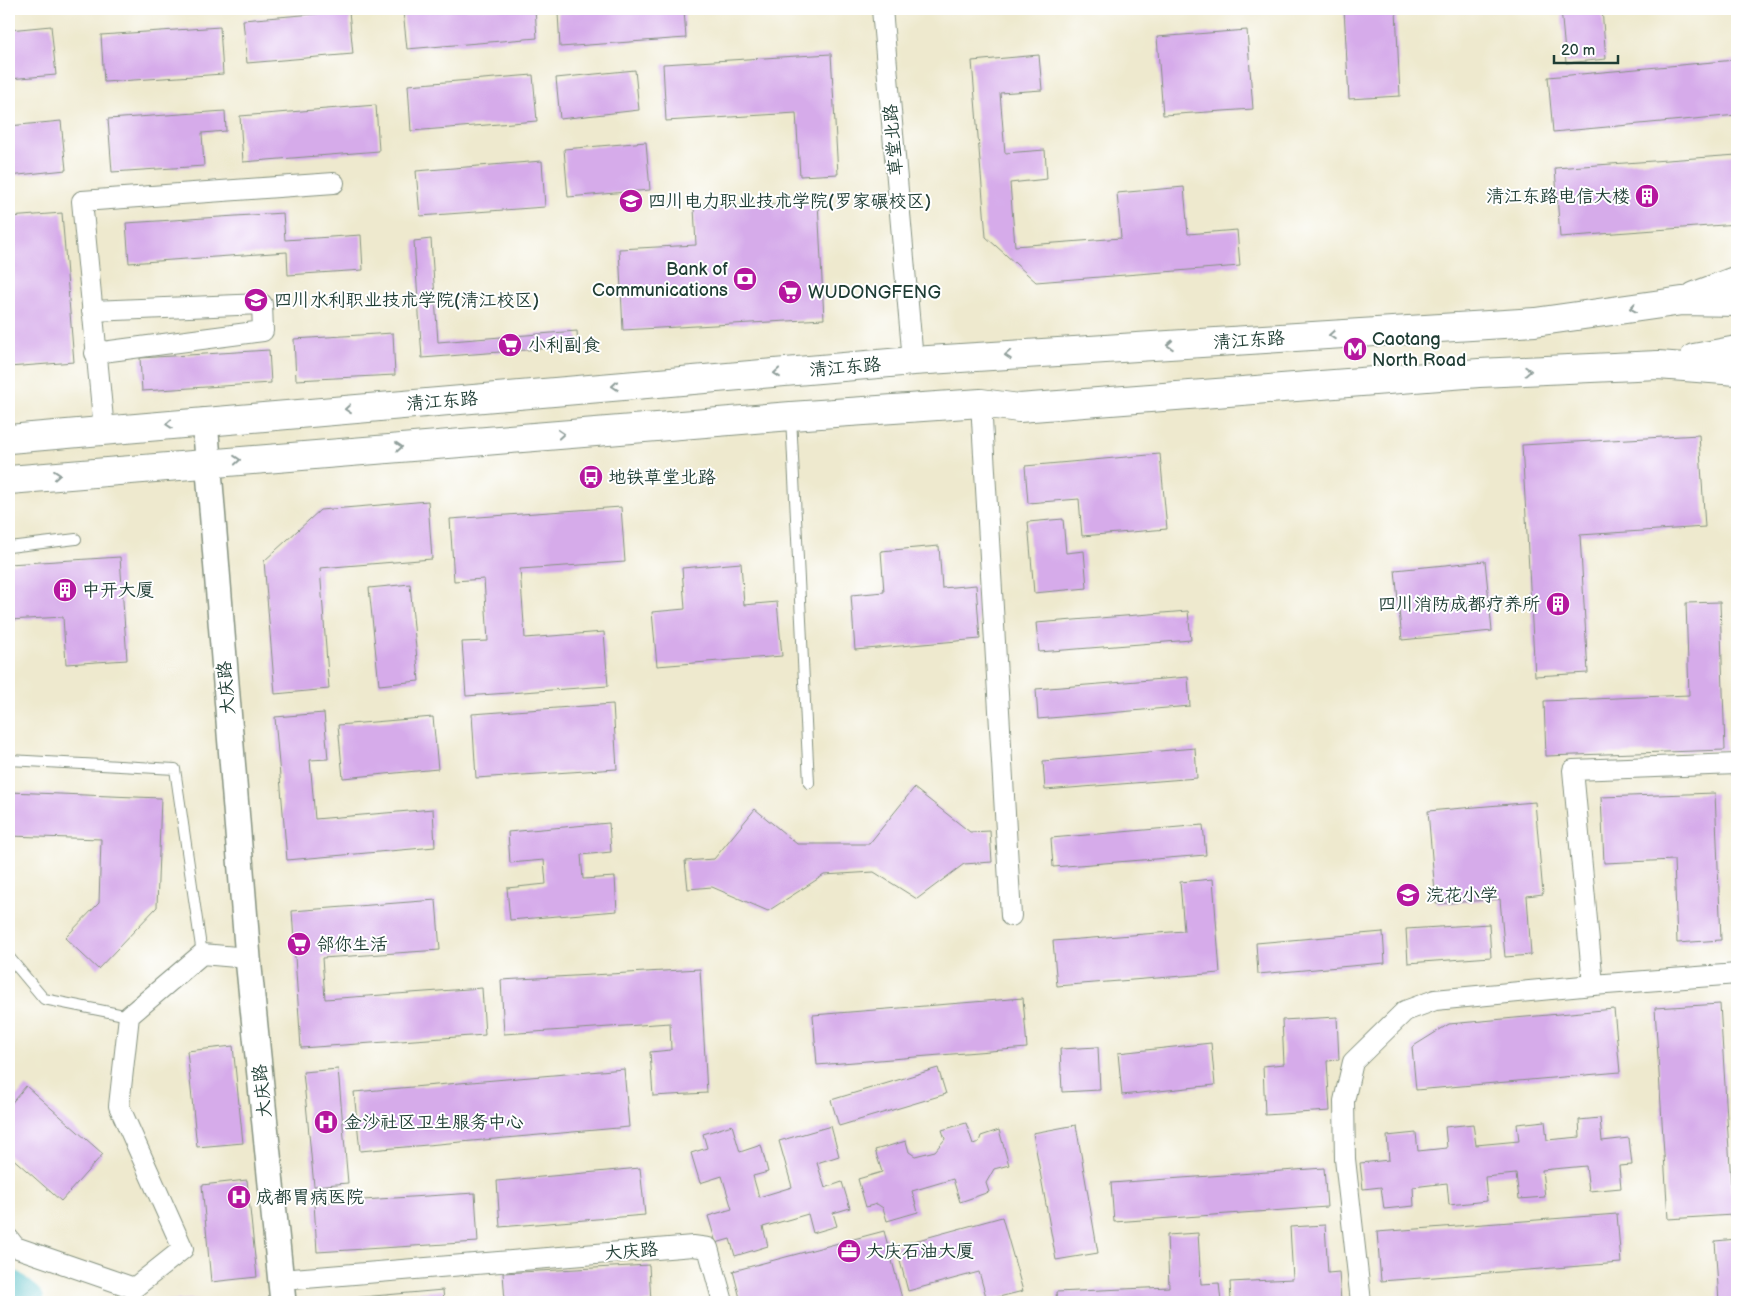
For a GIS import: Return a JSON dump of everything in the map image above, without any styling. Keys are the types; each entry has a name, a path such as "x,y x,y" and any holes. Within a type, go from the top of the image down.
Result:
{"main road":[{"name":"清江东路","path":"1682,301 1737,280"},
{"name":"清江东路","path":"9,438 912,362 1534,322 1682,301 1737,302"},
{"path":"1658,365 1737,350"},
{"path":"9,480 208,462 981,403 1019,408 1479,373 1658,365 1737,371"}],"street":[{"name":"草堂北路","path":"882,9 912,362"},
{"path":"104,430 82,201 334,183"},
{"path":"92,311 262,304 263,332 96,353"},
{"path":"981,403 1011,916"},
{"name":"大庆路","path":"205,421 248,958 282,1291 693,1246 708,1248 723,1302"},
{"path":"1594,985 1573,770 1737,764"},
{"path":"9,1239 16,1246 134,1288 183,1249 119,1106 129,1016 202,954 248,958"},
{"path":"1361,1302 1345,1159 1344,1100 1353,1062 1404,1011 1435,1000 1737,974"}],"lane":[{"path":"791,416 808,783"},
{"path":"9,546 76,539"},
{"path":"9,760 175,769 202,954"},
{"path":"9,957 44,999 129,1016"}],"building":[{"path":"431,9 535,9 537,38 407,49 403,11"},
{"path":"620,9 684,9 686,38 560,47 558,13"},
{"path":"1344,9 1396,9 1400,96 1349,99"},
{"path":"1561,9 1602,9 1606,59 1566,63"},
{"path":"349,11 353,54 247,63 243,20"},
{"path":"51,26 56,75 9,79 9,30"},
{"path":"220,27 223,74 104,82 101,35"},
{"path":"1247,30 1253,109 1163,115 1157,37"},
{"path":"831,54 838,174 800,176 796,113 666,121 663,64"},
{"path":"1039,55 1042,90 1000,93 1005,153 1045,150 1047,179 1010,183 1015,246 1121,238 1117,193 1184,187 1188,234 1237,230 1240,266 1036,282 986,237 972,61"},
{"path":"1735,60 1737,115 1553,132 1548,77"},
{"path":"635,70 639,110 560,119 556,78"},
{"path":"533,75 537,121 411,131 408,85"},
{"path":"376,105 379,151 243,162 240,116"},
{"path":"225,111 226,131 202,133 204,166 112,172 108,119"},
{"path":"61,121 66,170 9,176 9,126"},
{"path":"646,142 650,190 568,197 564,149"},
{"name":"清江东路电信大楼","path":"1737,155 1737,224 1560,237 1555,168"},
{"path":"542,161 545,207 420,216 416,171"},
{"path":"818,202 824,319 623,330 619,249 696,245 694,208"},
{"path":"62,213 74,362 9,367 9,217"},
{"path":"283,213 285,240 361,235 363,270 288,275 287,252 129,263 126,223"},
{"path":"431,239 438,342 577,331 578,346 422,358 414,241"},
{"path":"393,333 395,375 296,380 294,339"},
{"path":"269,350 271,383 142,391 140,358"},
{"name":"四川消防成都疗养所","path":"1699,435 1705,527 1580,535 1588,673 1535,676 1522,445"},
{"path":"1160,454 1167,529 1082,536 1079,499 1028,503 1025,466"},
{"path":"428,501 432,559 320,568 329,689 275,694 264,561 320,510"},
{"path":"621,507 625,562 520,569 525,638 604,632 608,686 466,696 462,642 488,641 484,579 454,581 450,519"},
{"path":"1063,519 1066,553 1084,551 1087,588 1034,593 1028,522"},
{"path":"939,546 942,588 976,585 980,639 855,650 851,595 884,592 881,551"},
{"name":"中开大厦","path":"120,557 127,660 66,664 63,617 9,620 9,564"},
{"path":"1485,561 1492,631 1402,640 1395,570"},
{"path":"741,563 744,605 777,602 782,656 657,666 652,612 685,609 682,568"},
{"path":"410,584 419,681 379,685 369,588"},
{"path":"1720,602 1725,750 1546,756 1544,701 1689,695 1686,603"},
{"path":"1188,611 1191,640 1039,652 1036,623"},
{"path":"1188,677 1190,706 1038,719 1036,689"},
{"path":"613,704 617,769 476,778 472,714"},
{"path":"324,713 328,759 310,760 315,819 433,809 435,847 287,860 275,717"},
{"path":"433,717 438,769 343,778 338,725"},
{"path":"1195,748 1197,778 1045,790 1043,761"},
{"path":"914,788 970,832 990,831 992,862 964,864 917,899 874,872 824,875 768,911 712,887 688,889 685,861 714,859 755,809 797,844 869,844"},
{"path":"9,792 161,798 157,907 98,969 65,938 99,903 101,839 9,836"},
{"path":"1715,793 1721,940 1677,943 1674,860 1604,863 1601,797"},
{"path":"1535,802 1543,894 1527,896 1531,955 1505,957 1500,899 1436,904 1428,811"},
{"path":"609,823 611,852 581,855 583,879 615,877 617,911 510,920 507,888 546,884 544,860 510,863 508,832"},
{"path":"1203,825 1206,855 1053,867 1051,838"},
{"path":"1213,879 1220,973 1057,986 1053,941 1184,931 1180,882"},
{"path":"436,900 440,950 322,958 325,999 482,988 485,1035 301,1048 292,911"},
{"path":"1489,924 1491,957 1408,963 1406,929"},
{"path":"1383,932 1385,963 1258,974 1256,943"},
{"path":"700,969 707,1093 653,1096 650,1052 671,1050 670,1023 504,1034 501,980"},
{"path":"1023,998 1027,1048 817,1065 813,1015"},
{"path":"1720,1004 1733,1215 1668,1219 1655,1008"},
{"path":"1614,1009 1620,1072 1416,1090 1412,1047 1449,1024"},
{"path":"1337,1017 1339,1060 1327,1061 1330,1111 1265,1115 1263,1066 1284,1064 1282,1020"},
{"path":"1211,1043 1215,1085 1122,1095 1118,1053"},
{"path":"233,1046 243,1143 197,1147 187,1051"},
{"path":"1098,1047 1100,1090 1062,1092 1060,1049"},
{"path":"938,1068 946,1094 839,1126 831,1100"},
{"path":"338,1069 348,1183 314,1186 303,1072"},
{"path":"624,1069 629,1127 360,1151 354,1092"},
{"path":"26,1086 103,1154 61,1201 9,1155 9,1106"},
{"path":"1600,1118 1602,1141 1629,1138 1632,1165 1619,1166 1621,1188 1589,1191 1586,1166 1542,1170 1545,1197 1519,1199 1516,1174 1485,1177 1487,1201 1449,1205 1447,1183 1413,1187 1414,1206 1384,1209 1381,1187 1363,1189 1360,1163 1389,1160 1387,1136 1416,1133 1418,1151 1447,1148 1445,1127 1473,1124 1476,1145 1519,1141 1517,1124 1545,1121 1547,1140 1580,1137 1579,1120"},
{"path":"966,1123 973,1144 979,1142 981,1136 999,1130 1009,1165 994,1169 986,1183 989,1192 960,1202 953,1179 912,1191 918,1212 887,1221 883,1208 877,1204 866,1207 858,1179 882,1172 875,1150 906,1141 909,1152 915,1156 935,1151 945,1139 942,1130"},
{"path":"732,1125 740,1152 761,1145 768,1172 753,1176 759,1197 792,1187 779,1141 831,1126 839,1156 817,1163 825,1188 842,1182 850,1208 833,1213 837,1226 813,1233 808,1214 763,1227 768,1246 735,1256 730,1239 716,1243 708,1216 732,1209 722,1176 700,1183 691,1153 707,1148 703,1134"},
{"path":"1076,1125 1098,1253 1056,1260 1033,1133"},
{"path":"640,1168 645,1215 500,1227 497,1181"},
{"path":"1324,1168 1327,1207 1114,1222 1111,1183"},
{"path":"247,1180 257,1277 211,1282 202,1185"},
{"path":"475,1193 478,1242 317,1252 314,1203"},
{"path":"1617,1214 1621,1263 1381,1281 1377,1232"},
{"path":"1002,1217 1023,1291 987,1300 979,1272 908,1291 896,1246"},
{"path":"1325,1225 1328,1273 1339,1272 1341,1302 1231,1302 1230,1282 1293,1279 1290,1227"},
{"name":"大庆石油大厦","path":"884,1231 903,1302 886,1302 886,1300 877,1302 741,1302 733,1271"},
{"path":"1198,1233 1201,1284 1219,1283 1221,1302 1057,1302 1056,1292 1169,1287 1167,1235"},
{"path":"1737,1239 1737,1302 1719,1302 1715,1241"},
{"path":"649,1265 651,1302 505,1302 503,1273"},
{"path":"443,1290 444,1302 340,1302 339,1299"},
{"path":"198,1299 199,1302 160,1302 160,1301"}],"waterway":[{"path":"9,1289 25,1302"}],"place":[{"name":"清江东路电信大楼","path":"1647,196"},
{"name":"四川电力职业技术学院(罗家碾校区)","path":"631,201"},
{"name":"Bank of Communications","path":"745,279"},
{"name":"WUDONGFENG","path":"790,292"},
{"name":"四川水利职业技术学院(清江校区)","path":"256,300"},
{"name":"小利副食","path":"510,345"},
{"name":"Caotang North Road","path":"1355,349"},
{"name":"地铁草堂北路","path":"591,477"},
{"name":"中开大厦","path":"65,590"},
{"name":"四川消防成都疗养所","path":"1558,604"},
{"name":"浣花小学","path":"1408,895"},
{"name":"邻你生活","path":"299,944"},
{"name":"金沙社区卫生服务中心","path":"326,1122"},
{"name":"成都胃病医院","path":"239,1197"},
{"name":"大庆石油大厦","path":"849,1251"}]}
